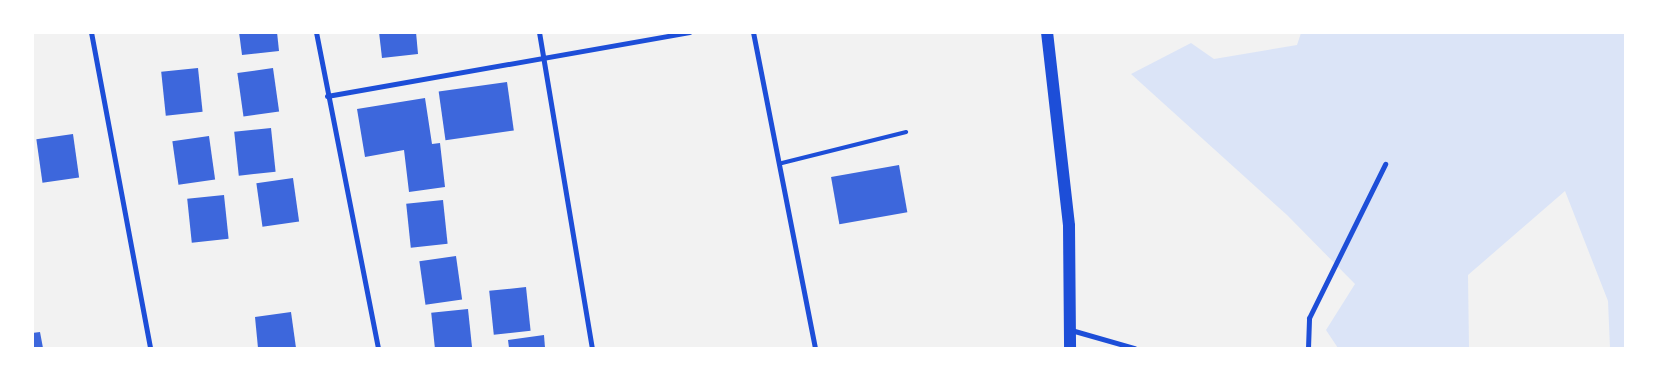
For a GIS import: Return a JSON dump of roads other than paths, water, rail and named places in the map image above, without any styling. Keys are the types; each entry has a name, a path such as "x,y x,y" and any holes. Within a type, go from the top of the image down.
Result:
{"main road":[{"path":"1047,32 1069,226 1070,348"}],"street":[{"path":"91,32 150,348"},
{"path":"316,32 327,96 378,348"},
{"path":"538,32 592,348"},
{"path":"327,96 689,32"},
{"path":"753,32 782,163 815,348"},
{"path":"1308,348 1309,318 1385,164"},
{"path":"1070,330 1134,348"}],"lane":[{"path":"782,163 906,132"}]}
